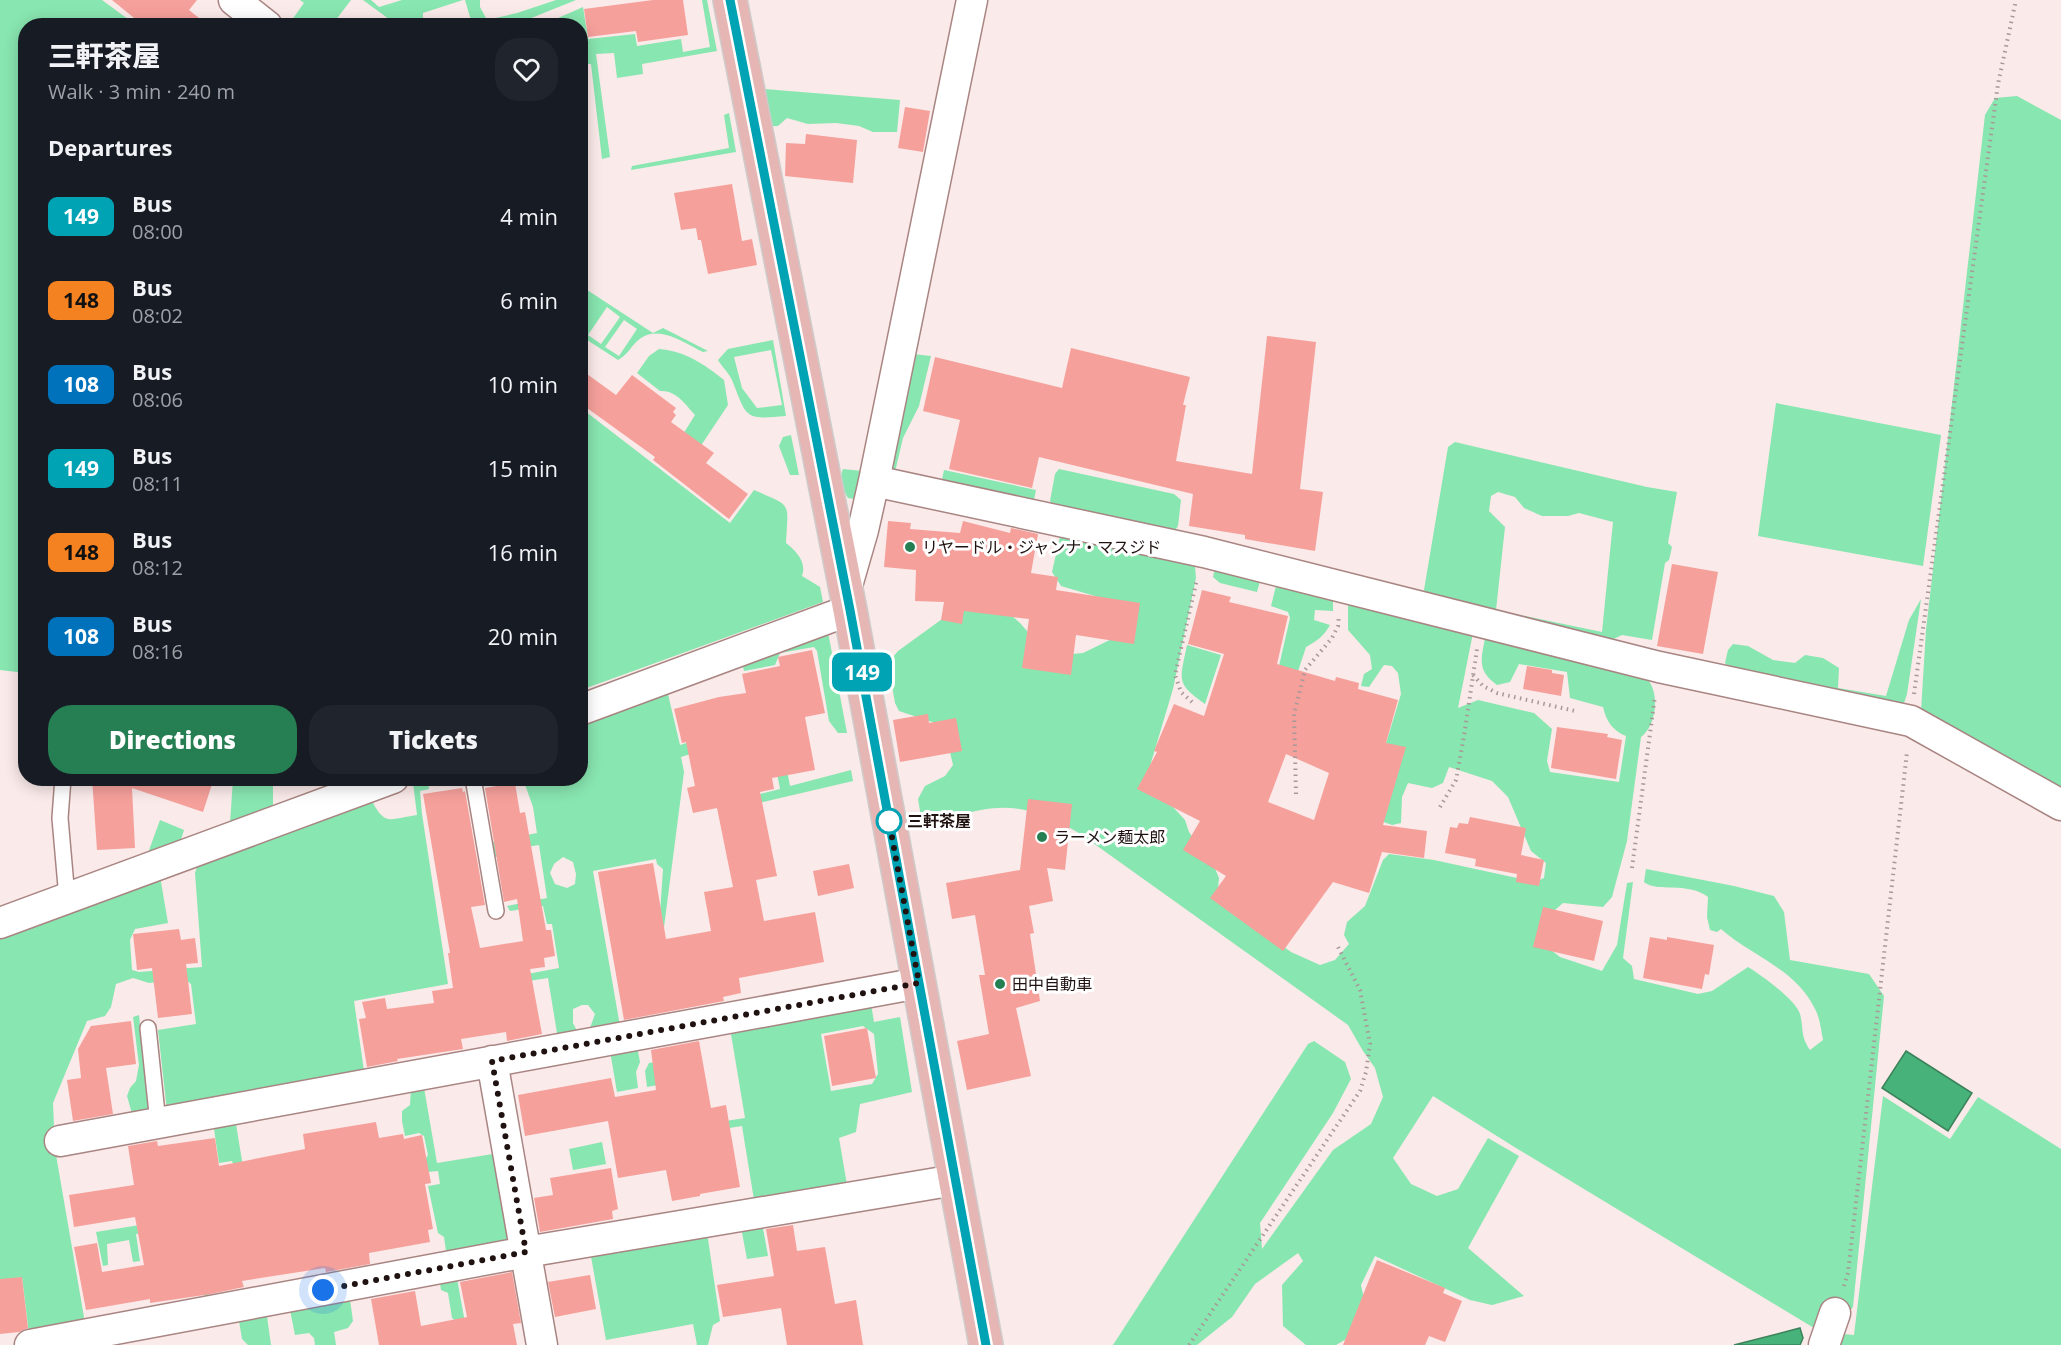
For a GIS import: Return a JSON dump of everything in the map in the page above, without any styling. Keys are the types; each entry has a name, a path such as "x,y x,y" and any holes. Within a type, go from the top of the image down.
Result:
{"main road":[{"path":"730,0 848,600 986,1345"}],"street":[{"path":"234,0 257,18"},
{"path":"588,707 848,600 972,0"},
{"path":"874,481 1204,552 1659,667 1911,721 2061,805"},
{"path":"0,923 371,786"},
{"path":"60,1141 919,983"},
{"path":"492,1061 542,1345"},
{"path":"30,1345 526,1252 955,1180"},
{"path":"1824,1345 1835,1312"}],"lane":[{"path":"62,786 60,818 68,898"},
{"path":"474,786 496,911"},
{"path":"148,1028 158,1123"}],"path":[{"path":"1835,1312 1848,1273 1911,721 1998,84 2016,0"},
{"path":"1192,702 1181,692 1175,675 1204,552"},
{"path":"1296,794 1294,714 1305,670 1332,638 1338,626 1342,587"},
{"path":"1440,807 1456,780 1481,622"},
{"path":"1632,868 1659,667"},
{"path":"1473,675 1483,686 1497,693 1575,711"},
{"path":"1189,1345 1360,1091 1366,1072 1370,1044 1360,990 1338,947"}],"shaded area":[{"path":"0,0 102,0 126,18 18,18 18,672 0,670"},
{"path":"300,0 351,0 337,18 293,18 304,3"},
{"path":"363,0 371,0 379,7 402,0 463,0 423,13 423,18 387,18"},
{"path":"465,0 480,0 480,7 486,18 470,17"},
{"path":"556,0 576,0 531,18 496,18"},
{"path":"702,0 707,0 717,51 642,64 643,74 617,78 614,53 596,54 610,157 602,159 591,64 588,64 588,39 635,34 637,46 681,39 683,52 710,47"},
{"path":"583,7 585,18 558,18"},
{"path":"764,89 900,100 897,132 873,132 859,126 836,123 808,124 787,118 778,126 772,126"},
{"path":"2017,96 2061,120 2061,799 1921,711 1926,630 1985,115 1995,98"},
{"path":"729,113 736,152 631,170 632,166 729,148 724,115"},
{"path":"588,291 653,333 663,328 708,351 703,352 673,337 656,334 641,338 618,360 588,341 588,335","holes":["607,307 620,317 601,344 588,335","624,320 637,329 619,356 605,347"]},
{"path":"773,340 786,416 762,417 749,414 741,402 731,377 718,360 728,349","holes":["771,350 782,405 757,408 742,388 734,357"]},
{"path":"659,349 677,352 694,359 724,380 728,405 696,453 680,439 695,415 675,395 660,391 637,373 649,356"},
{"path":"913,354 931,356 919,406 903,438 895,472 890,466"},
{"path":"1776,403 1941,435 1923,566 1758,536"},
{"path":"588,413 730,523 754,490 782,503 787,512 786,543 797,553 802,562 802,576 820,587 823,602 588,687"},
{"path":"791,435 799,475 790,475 779,446 783,437"},
{"path":"1455,442 1677,492 1668,543 1672,547 1669,560 1665,563 1652,640 1622,635 1607,642 1429,599 1424,590 1448,447","holes":["1498,492 1515,497 1524,508 1542,516 1568,516 1579,513 1613,522 1602,632 1496,610 1505,527 1489,511 1491,496"]},
{"path":"843,469 862,471 859,496 854,499 848,498 843,488 841,476"},
{"path":"1059,469 1174,494 1181,500 1178,526 1174,532 1057,512 1050,501 1055,474"},
{"path":"944,470 1036,490 1033,505 941,484"},
{"path":"1061,532 1184,554 1195,566 1196,578 1173,689 1150,766 1159,792 1185,820 1189,832 1214,866 1219,878 1217,898 1291,952 1320,965 1335,960 1349,944 1344,935 1347,922 1365,906 1383,860 1389,854 1434,860 1535,882 1544,878 1546,863 1531,851 1508,797 1492,781 1449,767 1443,783 1432,788 1408,783 1402,797 1401,823 1392,825 1370,817 1381,760 1401,694 1398,673 1392,666 1384,665 1369,687 1361,686 1364,674 1372,669 1370,655 1348,630 1348,596 1474,628 1458,708 1478,700 1534,713 1552,729 1547,761 1550,772 1619,782 1626,736 1611,725 1603,707 1570,698 1567,672 1519,664 1510,682 1497,685 1485,673 1483,667 1482,655 1486,631 1650,672 1648,680 1654,693 1655,710 1650,725 1641,737 1627,841 1612,897 1603,907 1563,903 1547,917 1541,942 1560,957 1602,971 1617,945 1627,883 1633,882 1623,958 1632,966 1634,979 1698,994 1712,991 1748,967 1777,988 1797,1008 1803,1036 1810,1050 1823,1040 1817,1013 1807,995 1797,984 1773,964 1721,929 1717,932 1710,930 1707,917 1708,897 1691,889 1650,885 1644,882 1646,869 1774,896 1784,912 1790,960 1869,974 1884,996 1853,1307 1844,1318 1814,1328 1433,1096 1393,1158 1411,1184 1437,1196 1458,1189 1488,1138 1519,1156 1468,1248 1524,1296 1492,1305 1470,1300 1375,1256 1361,1285 1365,1304 1355,1334 1336,1345 1306,1345 1283,1326 1282,1285 1303,1261 1298,1253 1255,1284 1232,1317 1197,1345 1113,1345 1308,1044 1314,1041 1345,1062 1351,1079 1333,1113 1260,1223 1262,1249 1333,1150 1371,1124 1383,1097 1375,1068 1348,1025 1079,833 1042,815 1018,809 991,809 943,818 921,817 918,799 925,786 945,776 953,765 944,726 899,711 895,703 888,663 898,651 949,614 993,599 1020,623 1049,656 1083,653 1120,635 1125,605 1061,586 1052,572"},
{"path":"1216,562 1262,574 1257,592 1220,583 1213,577"},
{"path":"1278,578 1333,592 1333,611 1315,610 1314,620 1330,625 1320,638 1306,647 1285,711 1279,666 1290,618 1288,612 1271,606"},
{"path":"1921,599 1907,694 1903,706 1736,674 1725,663 1728,650 1733,644 1748,646 1773,660 1795,663 1805,655 1823,658 1839,668 1838,688 1886,696 1909,620"},
{"path":"828,632 847,733 838,733 829,721 817,651 814,647 780,653 775,665 744,671 742,663"},
{"path":"1187,645 1221,655 1205,704 1189,691 1182,680"},
{"path":"667,690 680,745 736,727 739,739 681,757 684,772 663,935 659,929 663,869 657,864 656,859 593,871 620,1026 559,1035 548,978 522,982 522,975 559,968 552,924 547,924 543,906 510,911 507,906 547,898 539,845 501,851 501,856 495,857 492,842 537,833 533,807 526,786 588,786 588,719","holes":["563,857 573,862 576,874 575,884 567,888 555,884 550,873 554,864","588,1005 595,1014 590,1028 583,1031 576,1029 573,1023 573,1009"]},
{"path":"781,739 790,786 851,770 853,781 746,806 744,798 780,789 771,742"},
{"path":"233,786 273,786 273,807 230,823"},
{"path":"413,786 429,786 429,789 420,791 422,814 448,984 354,1001 364,1071 167,1111 158,1030 196,1024 191,984 185,979 149,983 133,978 116,984 111,1007 105,1016 87,1021 53,1103 55,1149 85,1323 29,1334 22,1277 0,1281 0,934 160,876 168,923 135,929 130,940 132,970 139,972 202,967 195,873 199,861 371,799 380,814 389,819 417,815"},
{"path":"160,820 184,830 181,840 148,853"},
{"path":"871,1004 874,1022 900,1017 912,1092 860,1104 856,1132 839,1138 847,1185 754,1200 742,1126 691,1134 692,1143 662,1148 658,1129 676,1126 669,1083 647,1087 645,1071 649,1063 673,1059 686,1127 745,1118 730,1028","holes":["863,1026 874,1034 878,1074 872,1084 831,1091 821,1034"]},
{"path":"139,1015 149,1114 133,1117 127,1096 136,1081 139,1065 133,1017"},
{"path":"637,1046 640,1062 636,1072 638,1088 617,1092 610,1051"},
{"path":"1906,1051 1972,1093 1948,1131 1882,1088"},
{"path":"423,1082 437,1163 499,1153 515,1246 447,1258 444,1237 438,1233 428,1186 440,1184 438,1171 427,1172 425,1160 428,1155 424,1136 419,1133 405,1136 402,1121 402,1111 410,1105 411,1089"},
{"path":"1883,1096 1950,1139 1978,1097 2061,1149 2061,1345 1834,1345 1843,1334 1854,1335"},
{"path":"235,1118 243,1167 235,1169 232,1161 219,1163 213,1122"},
{"path":"602,1142 606,1164 573,1170 569,1149"},
{"path":"196,1216 209,1296 205,1297 196,1260 149,1232 136,1234 140,1261 133,1262 129,1240 107,1244 108,1265 103,1266 96,1232"},
{"path":"762,1223 768,1256 747,1259 741,1227"},
{"path":"707,1232 720,1321 713,1325 708,1345 697,1345 693,1324 606,1340 590,1251"},
{"path":"456,1273 469,1345 460,1324 452,1318 448,1293 441,1290 439,1276"},
{"path":"349,1293 353,1321 348,1328 334,1332 336,1345 315,1345 314,1338 309,1333 295,1335 289,1305"},
{"path":"266,1309 271,1345 248,1345 242,1339 238,1315"},
{"path":"1800,1328 1803,1338 1800,1345 1734,1345"}],"building":[{"path":"112,0 197,0 189,10 199,18 134,18"},
{"path":"653,0 683,0 688,35 638,42 636,31 588,37 588,18 585,18 584,9"},
{"path":"905,107 930,111 923,152 898,148"},
{"path":"806,134 857,140 853,183 785,176 786,143 805,144"},
{"path":"732,184 742,241 752,239 757,265 708,274 701,240 698,240 696,228 681,230 674,193"},
{"path":"1267,336 1316,342 1300,489 1323,492 1315,551 1245,539 1245,535 1189,526 1193,494 1039,457 1032,488 949,469 960,420 923,411 935,357 1062,388 1071,348 1190,377 1183,405 1186,405 1176,461 1252,474"},
{"path":"588,375 616,395 632,375 676,408 673,412 676,415 671,422 714,453 706,463 748,494 729,519 653,460 655,457 588,409"},
{"path":"888,521 911,523 910,529 960,533 963,521 1010,533 1011,528 1038,534 1031,573 1058,577 1056,590 1140,603 1134,644 1076,635 1071,675 1022,668 1029,619 964,611 962,624 941,620 944,602 915,601 916,570 884,567"},
{"path":"1672,564 1718,572 1703,654 1657,646"},
{"path":"1202,590 1231,597 1229,602 1288,616 1277,664 1335,681 1336,677 1359,683 1358,689 1398,700 1386,743 1406,747 1383,825 1427,831 1424,858 1382,852 1369,893 1333,882 1283,951 1210,898 1226,876 1183,850 1200,821 1137,789 1157,752 1154,751 1174,704 1204,716 1224,654 1188,644","holes":["1286,754 1329,773 1314,820 1268,802"]},
{"path":"812,650 825,713 805,717 815,770 772,778 774,789 760,792 777,876 756,880 764,921 815,912 824,962 739,978 741,993 723,997 724,1001 624,1020 598,872 653,863 666,939 711,931 704,892 733,887 717,808 693,813 687,788 695,786 686,742 682,743 674,709 719,697 746,693 742,674 780,666 778,657"},
{"path":"1527,666 1552,670 1552,673 1564,675 1561,696 1523,689"},
{"path":"928,714 929,723 956,718 962,751 900,762 893,720"},
{"path":"1557,727 1608,734 1607,737 1622,740 1616,779 1551,768"},
{"path":"93,786 211,786 203,812 132,788 135,848 97,850"},
{"path":"516,786 520,813 525,812 546,930 551,930 555,956 544,958 545,967 530,969 542,1034 507,1041 506,1032 461,1039 463,1049 397,1059 398,1061 367,1067 359,1019 366,1018 362,1002 385,998 387,1009 434,1003 432,991 453,988 448,953 450,953 423,794 462,788 463,792 465,791 485,905 471,907 480,948 523,941 517,899 504,902 485,788"},
{"path":"1028,799 1072,804 1065,870 1047,868 1053,901 1029,906 1034,933 1030,934 1040,1001 1016,1008 1031,1076 967,1090 957,1041 989,1034 979,975 985,975 975,915 952,919 946,883 1020,870"},
{"path":"1470,817 1526,828 1521,855 1544,860 1539,886 1516,882 1517,874 1475,866 1476,859 1445,853 1450,827 1457,828 1459,823 1468,824"},
{"path":"849,864 854,888 818,896 813,871"},
{"path":"1543,907 1603,921 1594,961 1533,947"},
{"path":"179,929 181,940 195,938 198,963 186,964 192,1014 158,1018 152,968 137,970 133,934"},
{"path":"1650,937 1667,940 1667,937 1714,945 1709,975 1705,974 1702,989 1643,978"},
{"path":"131,1021 136,1064 106,1068 113,1114 73,1121 67,1080 81,1078 78,1049 91,1026"},
{"path":"867,1028 876,1078 832,1086 824,1036"},
{"path":"699,1041 711,1108 726,1105 740,1187 672,1201 666,1170 618,1178 608,1121 525,1136 518,1095 611,1078 615,1097 656,1090 651,1050"},
{"path":"376,1122 379,1138 403,1134 404,1139 422,1135 431,1183 425,1184 433,1229 428,1230 430,1242 369,1253 370,1264 326,1272 325,1268 242,1281 244,1287 211,1294 150,1303 150,1299 86,1310 74,1247 97,1243 102,1272 144,1265 135,1217 74,1227 69,1195 134,1185 128,1146 157,1141 158,1146 215,1138 219,1166 305,1149 303,1134"},
{"path":"611,1168 618,1209 612,1211 613,1219 540,1232 534,1198 553,1195 550,1178"},
{"path":"793,1225 797,1251 825,1247 835,1304 856,1300 863,1345 787,1345 781,1308 723,1317 717,1285 774,1276 766,1229"},
{"path":"1377,1260 1445,1288 1443,1293 1462,1301 1445,1342 1429,1336 1425,1345 1343,1345"},
{"path":"512,1272 521,1323 513,1324 517,1345 379,1345 371,1299 415,1291 421,1326 467,1317 460,1282"},
{"path":"590,1275 596,1309 555,1317 548,1282"},
{"path":"22,1277 28,1328 19,1332 0,1334 0,1279"}],"bus line":[{"name":"149","path":"730,0 850,610 986,1345"}],"place":[{"name":"リヤードル・ジャンナ・マスジド","path":"910,547"},
{"name":"三軒茶屋","path":"889,821"},
{"name":"ラーメン麺太郎","path":"1042,837"},
{"name":"田中自動車","path":"1000,984"}],"route":[{"path":"323,1290 526,1252 492,1061 919,983 889,821"}]}
